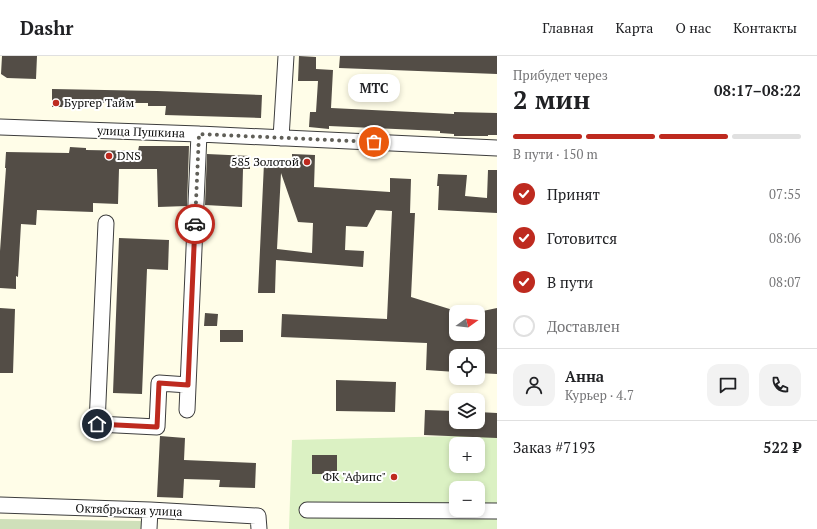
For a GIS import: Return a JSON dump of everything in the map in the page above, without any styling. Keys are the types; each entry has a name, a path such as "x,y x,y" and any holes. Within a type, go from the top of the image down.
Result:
{"street":[{"path":"281,138 286,56"},
{"name":"улица Пушкина","path":"0,127 199,134 497,148"},
{"path":"187,410 199,134"},
{"path":"106,223 97,424 157,427 159,383 188,385"},
{"name":"Октябрьская улица","path":"0,505 150,510 258,522"},
{"path":"149,529 150,510"},
{"path":"306,510 497,511"}],"green space":[{"name":"ФК \"Афипс\"","path":"497,435 497,529 289,529 292,440"},
{"path":"0,519 143,521 143,529 0,529"}],"building":[{"path":"2,56 37,56 36,79 7,78 1,74"},
{"path":"299,56 316,57 316,69 333,70 331,108 454,114 454,112 497,113 497,135 454,136 454,134 440,133 440,131 329,126 329,129 309,127 310,112 316,112 318,81 298,81"},
{"path":"340,56 497,56 497,74 339,68"},
{"path":"52,89 262,95 261,118 165,115 166,106 148,106 148,103 85,103 84,107 52,107"},
{"path":"139,146 189,146 187,206 158,207 157,169 119,169 118,204 93,203 93,212 37,210 36,225 21,224 16,289 0,288 0,251 6,152 69,153 70,147 86,148 86,150 138,151"},
{"path":"207,154 250,156 250,169 243,169 242,207 205,205"},
{"path":"292,154 315,155 314,187 390,192 390,178 411,179 410,213 415,213 411,297 449,309 449,341 485,341 485,311 497,308 497,374 485,373 485,349 449,349 449,372 426,370 427,343 281,337 282,314 387,319 392,211 376,210 367,227 346,226 345,250 364,251 363,267 276,260 275,293 258,293 264,163 292,164","holes":["281,173 298,222 313,223 312,253 277,249"]},
{"path":"488,170 497,170 497,213 438,210 438,174 467,175 465,196 487,198"},
{"path":"119,238 169,240 168,270 147,269 142,394 113,393"},
{"path":"0,308 15,309 13,373 0,373"},
{"path":"205,313 218,314 217,326 204,326"},
{"path":"220,330 243,330 243,342 220,342"},
{"path":"336,380 396,382 395,412 336,411"},
{"path":"425,410 449,411 449,429 485,429 485,412 497,413 497,438 424,435"},
{"path":"160,436 185,438 184,460 256,463 255,488 219,487 220,480 184,479 183,498 157,497"},
{"path":"312,455 337,455 337,474 312,474"}],"way so far":[{"path":"195,224 199,134 374,142"}],"place":[{"name":"Бургер Тайм","path":"56,103"},
{"name":"МТС","path":"374,142"},
{"name":"DNS","path":"109,156"},
{"name":"585 Золотой","path":"307,162"},
{"name":"ФК \"Афипс\"","path":"394,477"}],"route":[{"path":"97,424 157,427 159,383 188,385 195,224"}]}
